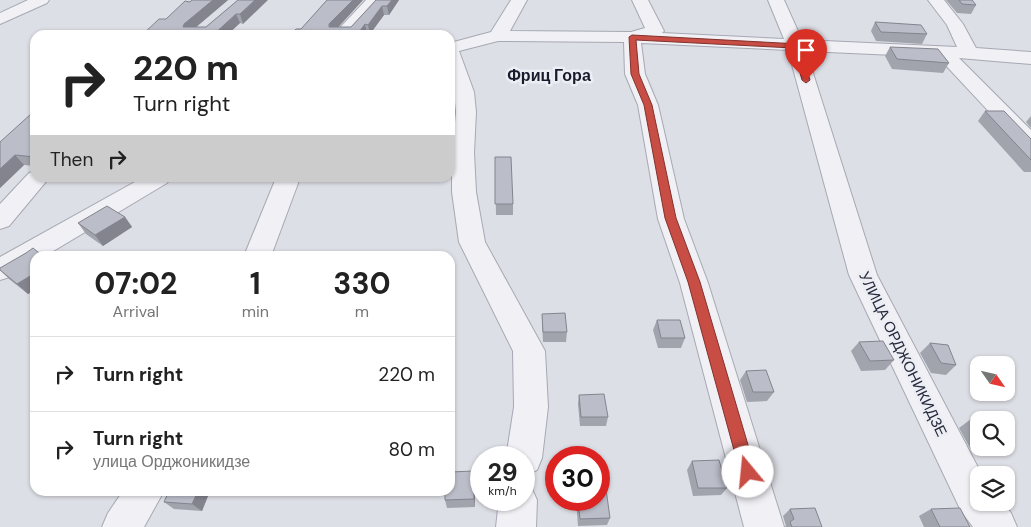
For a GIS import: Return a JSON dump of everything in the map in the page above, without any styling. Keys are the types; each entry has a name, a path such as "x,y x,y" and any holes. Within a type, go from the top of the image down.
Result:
{"street":[{"path":"0,19 41,0"},
{"path":"347,30 375,0"},
{"path":"498,36 519,0"},
{"path":"632,37 655,31 640,0"},
{"name":"УЛИЦА ОРДЖОНИКИДЗЕ","path":"776,0 796,46 863,275 974,498 996,527"},
{"path":"936,0 955,24 969,53"},
{"path":"455,49 498,36 632,37 969,53 1031,58"},
{"path":"632,37 635,74 648,105 671,218 694,282 721,382 764,527"},
{"path":"944,53 1031,143"},
{"path":"455,65 464,92 466,112 463,153 464,192 472,242 529,351 531,407 526,446"},
{"path":"0,220 33,182"},
{"path":"33,251 152,182"},
{"path":"259,251 286,182"},
{"path":"0,270 30,253"},
{"path":"122,527 142,496"},
{"path":"516,527 517,511"}],"building":[{"path":"192,0 213,0 184,24 183,27 206,27 238,0 255,0 218,30 147,30 159,19 166,19 185,1 190,2"},
{"path":"327,0 353,0 329,24 329,27 351,27 376,0 392,0 387,6 382,6 368,25 365,24 361,30 295,30 301,29"},
{"path":"959,0 972,0 976,5 962,4"},
{"path":"875,22 921,25 927,34 881,32"},
{"path":"890,47 938,49 949,63 897,59"},
{"path":"985,111 1004,111 1031,139 1031,160"},
{"path":"30,115 30,156 15,155 0,169 0,142"},
{"path":"495,157 511,157 513,204 495,204"},
{"path":"107,206 125,217 95,235 78,223"},
{"path":"33,248 37,251 30,251 30,276 17,284 0,268"},
{"path":"565,313 567,332 543,332 542,314"},
{"path":"657,320 680,320 685,338 661,338"},
{"path":"883,341 894,360 870,361 859,342"},
{"path":"930,343 948,345 956,365 941,363"},
{"path":"766,370 774,392 753,392 746,371"},
{"path":"604,394 608,417 581,417 579,395"},
{"path":"719,460 727,488 698,488 692,461"},
{"path":"470,471 470,499 445,500 445,496 455,496 455,472"},
{"path":"167,496 196,496 192,504 164,502"},
{"path":"815,508 822,527 792,527 790,522 794,519 790,509"},
{"path":"960,508 970,527 940,527 931,509"},
{"path":"579,511 609,511 610,518 580,519"}],"district":[{"name":"Фриц Гора","path":"549,75"}],"route":[{"path":"748,472 694,282 671,218 648,105 635,74 632,37 796,46 806,80"}]}
